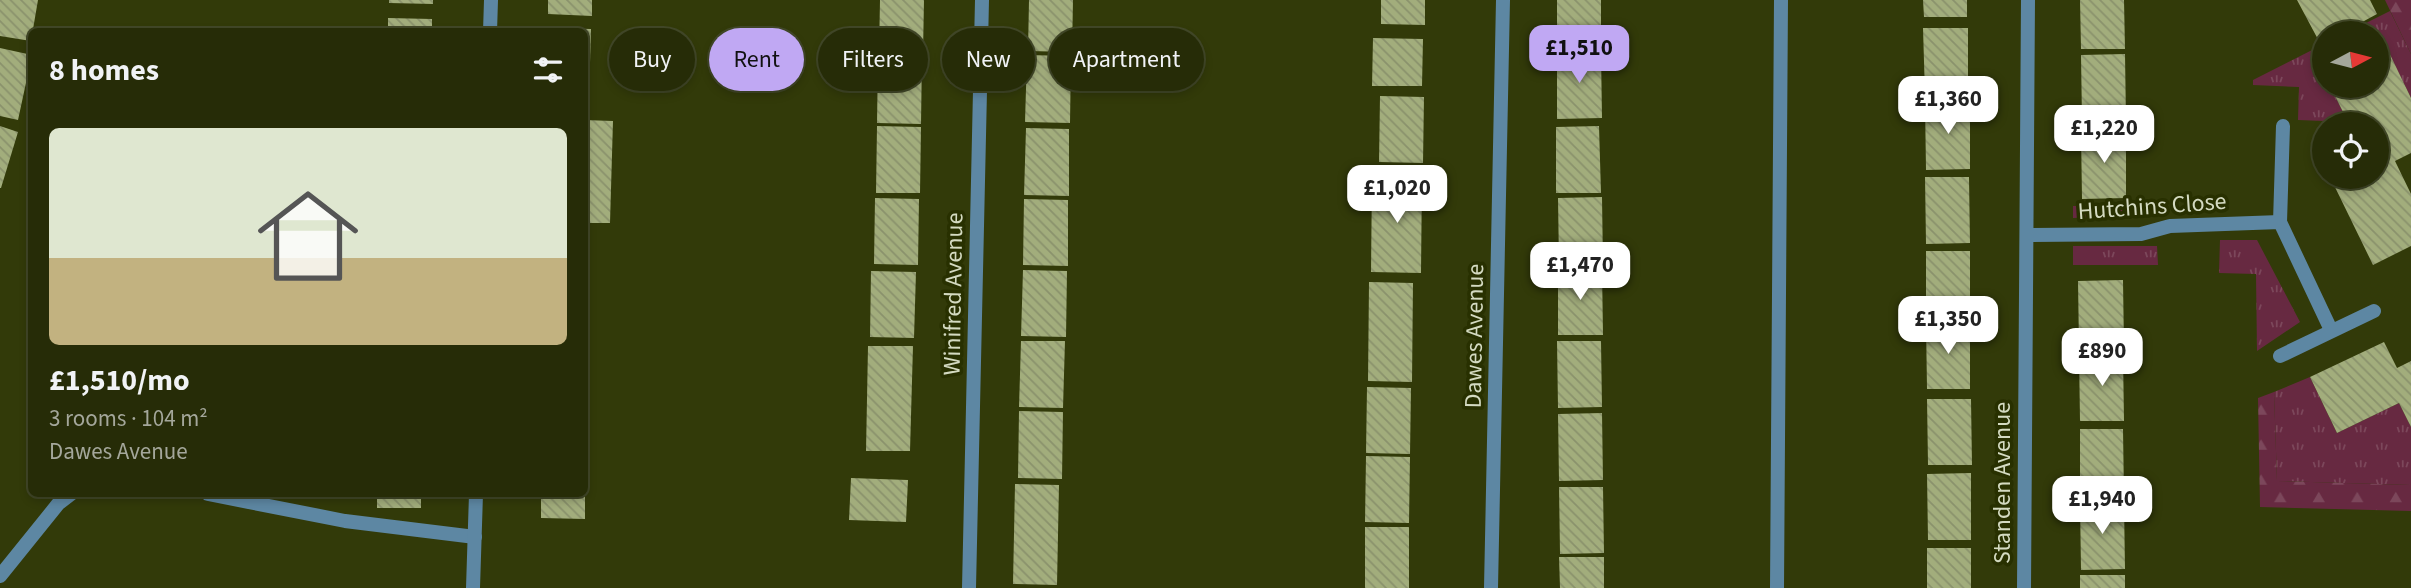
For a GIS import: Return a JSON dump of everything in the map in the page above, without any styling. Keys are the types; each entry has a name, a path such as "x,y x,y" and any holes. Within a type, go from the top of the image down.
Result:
{"street":[{"path":"490,28 491,0"},
{"name":"Winifred Avenue","path":"970,588 982,0"},
{"name":"Dawes Avenue","path":"1491,588 1503,0"},
{"path":"1777,588 1782,0"},
{"name":"Standen Avenue","path":"2024,588 2028,0"},
{"path":"2283,126 2280,222 2331,330"},
{"name":"Hutchins Close","path":"2027,235 2141,234 2170,226 2280,222"},
{"path":"2280,356 2374,311"},
{"path":"0,576 58,504 67,497"},
{"path":"223,497 345,521 475,537"},
{"path":"473,588 476,497"}],"green space":[{"path":"2385,0 2411,0 2411,54"},
{"path":"2390,11 2411,54 2411,98 2389,53 2389,21 2370,21"},
{"path":"2312,50 2312,98 2336,98 2343,112 2312,112 2312,121 2298,120 2299,87 2253,85 2253,80"},
{"path":"2157,205 2126,215 2073,218 2073,206"},
{"path":"2220,240 2257,240 2300,322 2257,351 2256,274 2219,273"},
{"path":"2073,246 2157,246 2158,265 2073,265"},
{"path":"2310,377 2337,433 2399,403 2411,427 2411,485 2277,481 2274,392"},
{"path":"2274,392 2277,481 2411,485 2411,511 2260,507 2258,398"}],"building":[{"path":"0,0 38,0 33,28 28,28 28,41 0,36"},
{"path":"389,0 433,0 433,4 389,3"},
{"path":"548,0 592,0 592,16 548,14"},
{"path":"880,0 924,0 923,28 879,28"},
{"path":"1029,0 1073,0 1072,28 1049,28 1049,51 1035,51 1035,28 1028,28"},
{"path":"1381,0 1425,0 1425,25 1381,24"},
{"path":"1557,0 1601,0 1601,44 1557,44"},
{"path":"1923,0 1967,0 1967,17 1924,17"},
{"path":"2080,0 2124,0 2125,49 2081,49"},
{"path":"2297,0 2370,0 2377,14 2364,21 2312,21 2312,28"},
{"path":"388,18 432,19 432,28 388,28"},
{"path":"1923,28 1968,28 1968,94 1925,95"},
{"path":"588,29 591,29 588,96"},
{"path":"1373,38 1423,39 1422,86 1372,86"},
{"path":"0,48 28,54 28,74 18,120 0,116"},
{"path":"1557,52 1601,52 1602,118 1557,119"},
{"path":"2389,52 2411,98 2411,153 2395,161 2411,194 2411,246 2373,265 2336,189 2389,189 2389,112 2343,112 2336,98 2389,98"},
{"path":"2125,54 2126,120 2082,121 2081,55"},
{"path":"1035,55 1049,56 1049,91 1070,91 1070,123 1025,122 1026,91 1035,91"},
{"path":"877,91 921,91 921,124 877,123"},
{"path":"1380,96 1424,97 1423,163 1379,162"},
{"path":"1970,103 1970,169 1926,170 1925,104"},
{"path":"588,120 613,121 610,223 588,223"},
{"path":"0,126 18,132 1,188 0,188"},
{"path":"877,126 921,127 920,193 876,193"},
{"path":"1599,126 1601,193 1556,193 1556,127"},
{"path":"1026,128 1069,129 1069,196 1024,195"},
{"path":"2081,132 2126,132 2126,198 2082,199"},
{"path":"1372,177 1422,177 1421,273 1371,272"},
{"path":"1925,177 1969,177 1970,243 1926,244"},
{"path":"1602,197 1603,264 1559,264 1558,198"},
{"path":"875,198 919,199 918,265 874,264"},
{"path":"1024,199 1068,200 1068,266 1023,265"},
{"path":"1926,251 1970,251 1970,317 1926,317"},
{"path":"1602,268 1603,335 1558,335 1558,269"},
{"path":"1023,270 1067,271 1066,337 1021,336"},
{"path":"871,271 916,272 914,338 870,337"},
{"path":"2123,280 2124,347 2079,347 2078,281"},
{"path":"1369,282 1413,283 1412,382 1368,381"},
{"path":"1970,322 1970,389 1927,389 1926,323"},
{"path":"1021,341 1065,341 1063,408 1019,407"},
{"path":"1557,341 1601,341 1602,407 1558,408"},
{"path":"2384,342 2397,368 2411,361 2411,427 2399,403 2337,433 2310,377"},
{"path":"868,346 913,346 910,451 866,451"},
{"path":"2079,354 2123,354 2124,421 2080,421"},
{"path":"1367,387 1411,388 1410,454 1366,453"},
{"path":"1927,399 1971,399 1972,465 1928,465"},
{"path":"1019,411 1063,412 1062,479 1018,478"},
{"path":"1602,413 1603,480 1559,481 1558,414"},
{"path":"2080,429 2123,429 2124,495 2080,496"},
{"path":"1366,456 1410,457 1409,523 1365,522"},
{"path":"1971,473 1971,540 1928,540 1927,474"},
{"path":"851,478 908,480 906,522 849,520"},
{"path":"1015,484 1059,485 1057,585 1013,584"},
{"path":"1559,487 1603,487 1604,553 1560,554"},
{"path":"377,497 421,497 421,508 377,508"},
{"path":"541,497 585,497 585,519 541,518"},
{"path":"2080,503 2124,503 2125,569 2081,570"},
{"path":"1365,527 1409,527 1409,588 1365,588"},
{"path":"1927,548 1971,548 1971,588 1927,588"},
{"path":"1559,557 1604,557 1604,588 1560,588"},
{"path":"2080,575 2125,575 2125,588 2080,588"}]}
